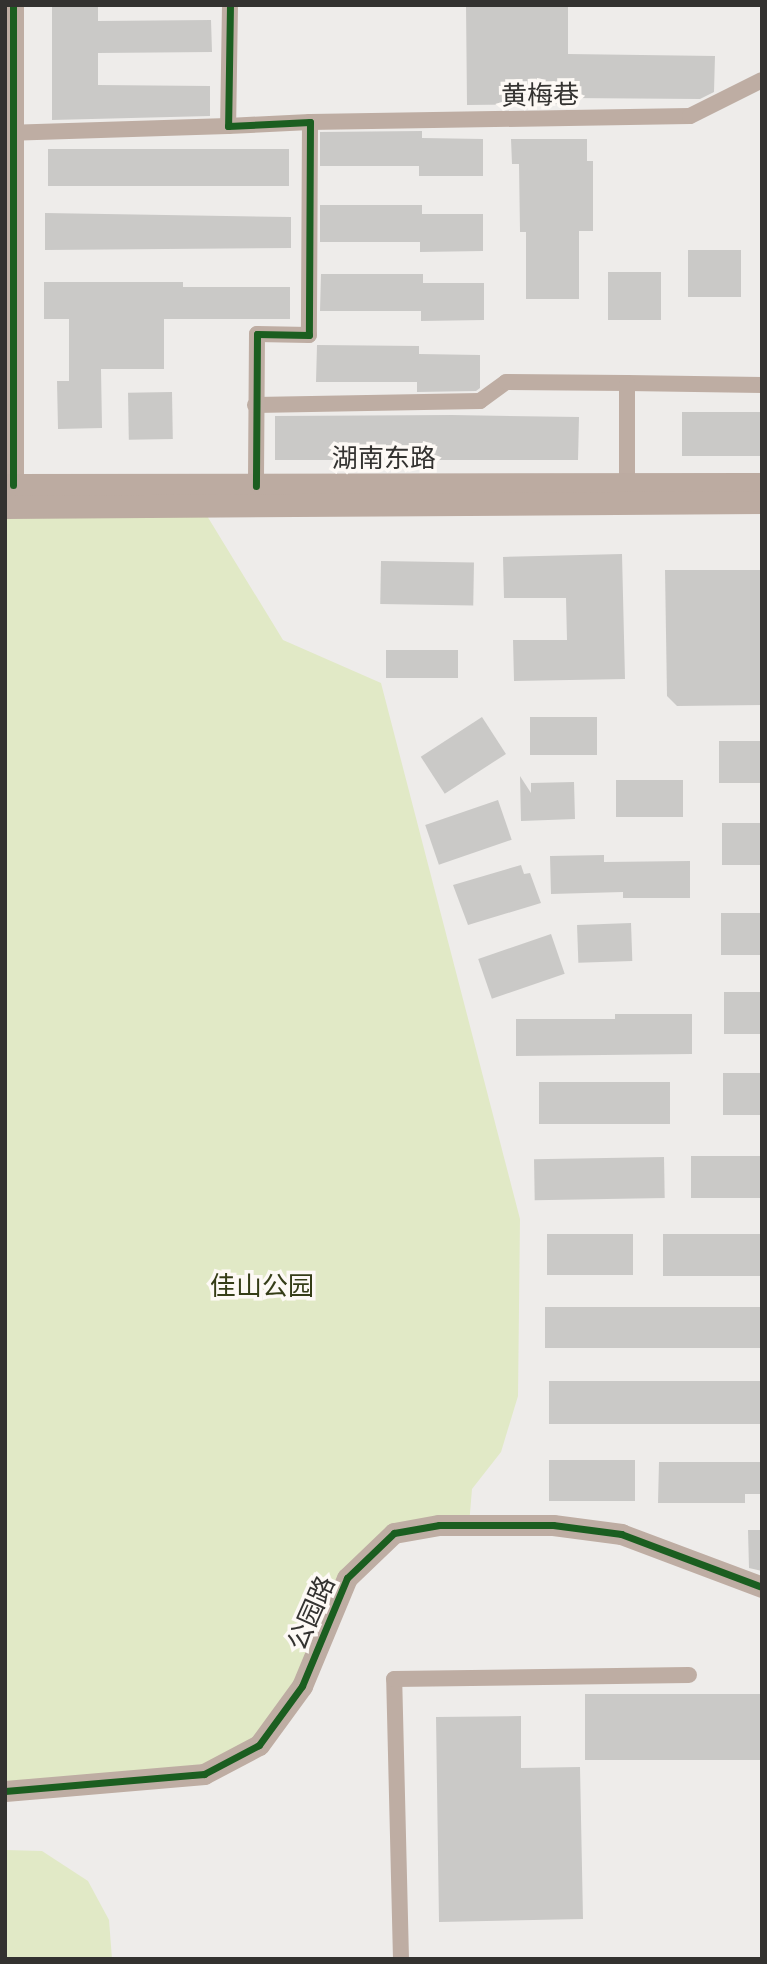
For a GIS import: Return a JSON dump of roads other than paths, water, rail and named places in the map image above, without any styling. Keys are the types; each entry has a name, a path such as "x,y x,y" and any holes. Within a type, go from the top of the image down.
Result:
{"main road":[{"name":"湖南东路","path":"9,485 762,484"},
{"path":"5,507 762,502"}],"street":[{"path":"9,485 9,133 13,5"},
{"path":"9,133 228,126 230,5"},
{"name":"黄梅巷","path":"228,126 310,122 690,116 762,80"},
{"path":"256,486 257,334 309,335 310,122"},
{"path":"255,405 480,401 506,382 762,385"},
{"path":"627,383 627,486"},
{"name":"公园路","path":"5,1791 204,1774 259,1745 302,1686 347,1578 394,1532 439,1525 553,1525 621,1534 762,1587"},
{"path":"401,1959 394,1679 689,1675"}],"park label":[{"name":"佳山公园","path":"262,1286"}]}
